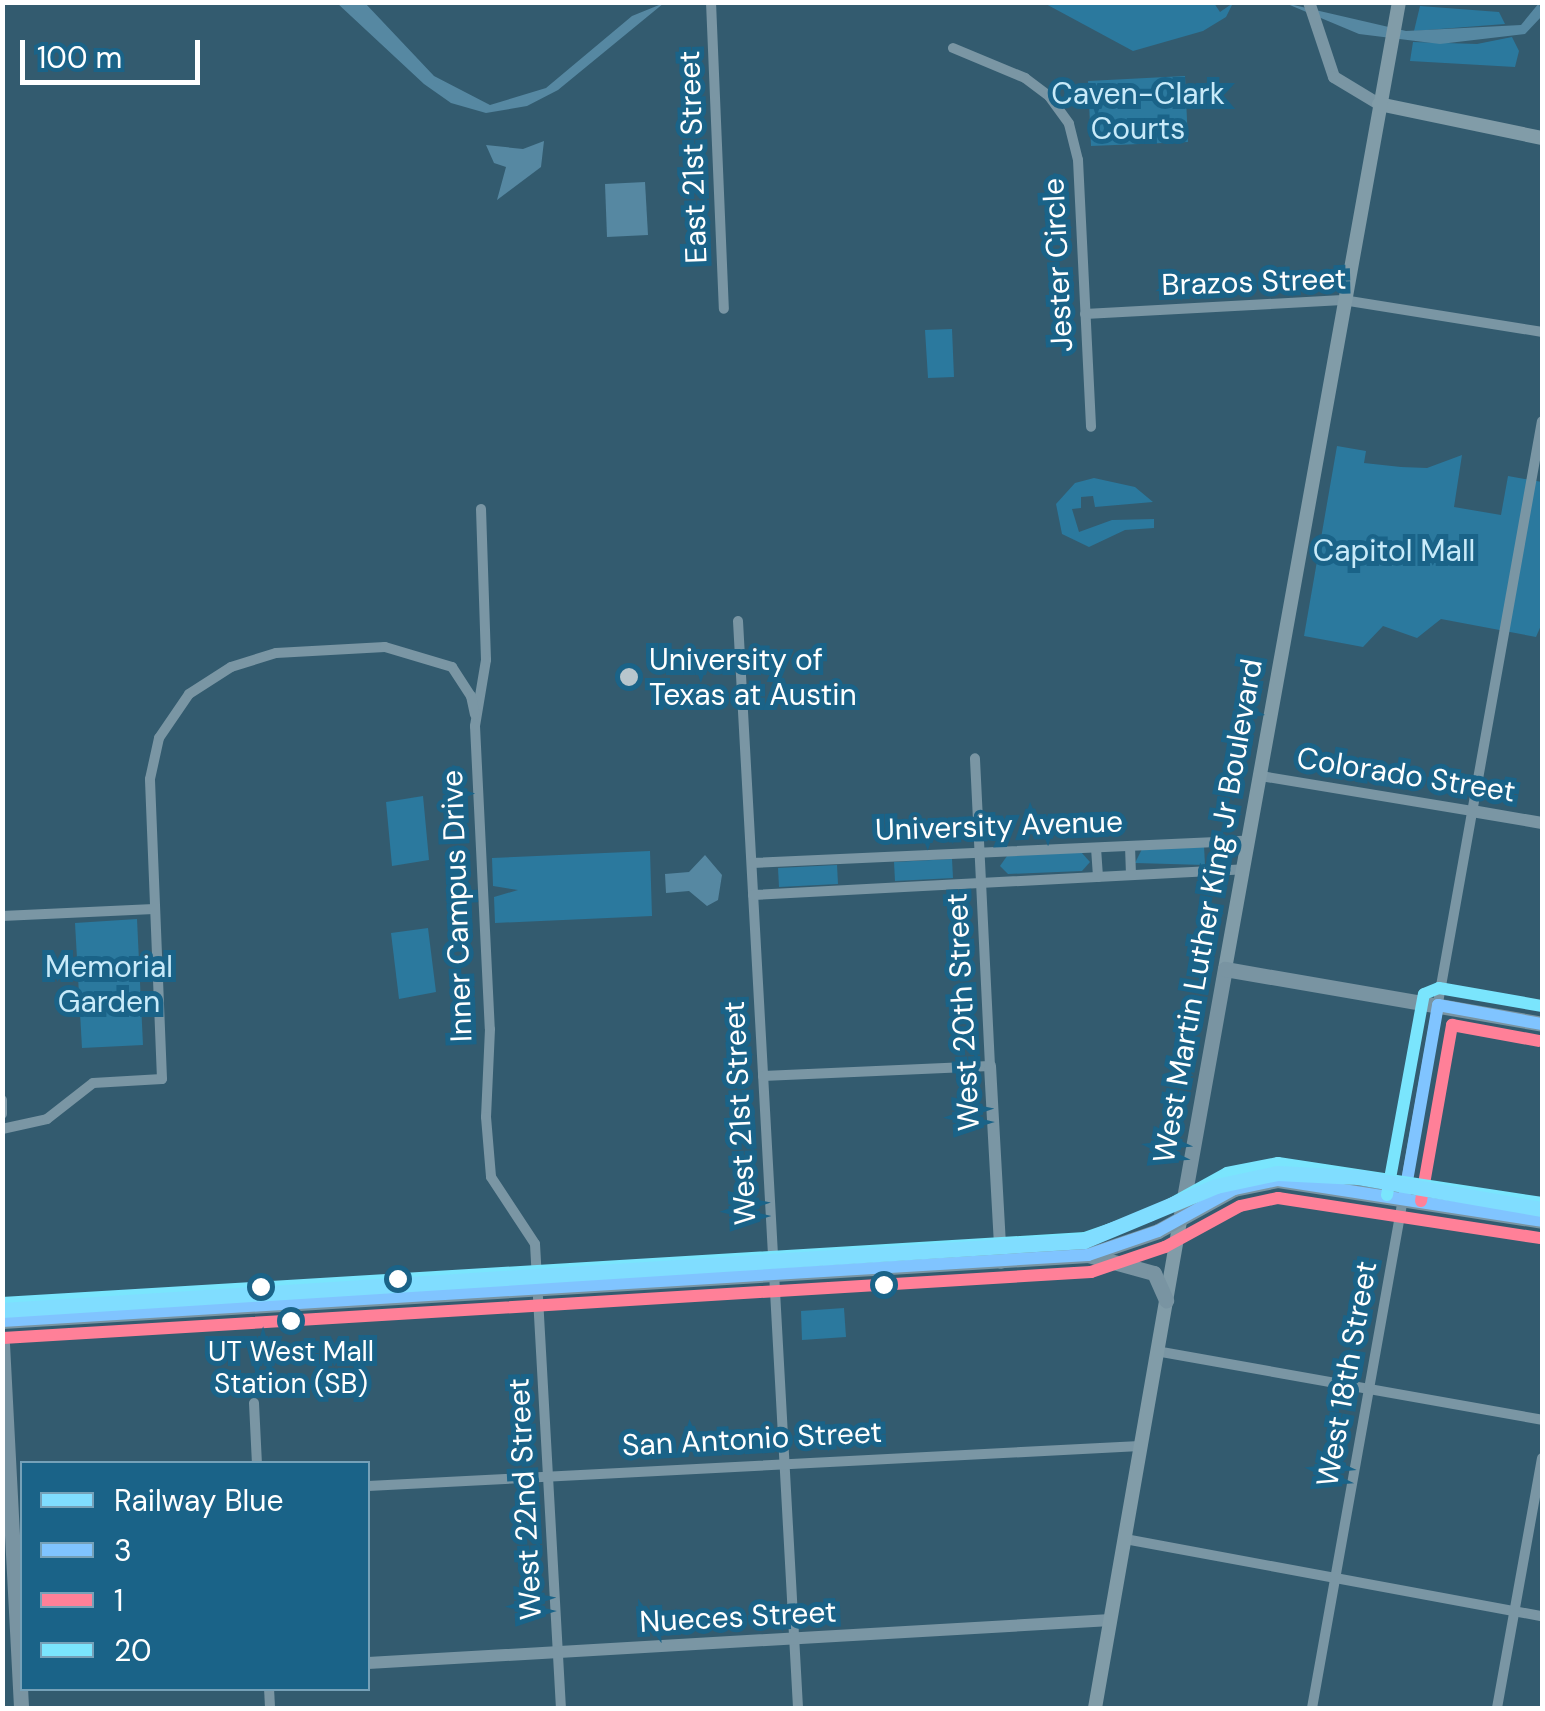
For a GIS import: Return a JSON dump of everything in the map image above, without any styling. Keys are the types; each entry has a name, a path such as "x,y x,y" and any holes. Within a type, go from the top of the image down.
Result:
{"main road":[{"name":"West Martin Luther King Jr Boulevard","path":"1095,1708 1399,2"},
{"path":"1379,104 1542,138"},
{"path":"1225,969 1542,1024"},
{"path":"2,1321 1088,1255 1126,1246 1234,1189 1278,1180 1542,1221"},
{"path":"1088,1255 1104,1265 1154,1273 1166,1300"},
{"path":"2,1344 5,1458 16,1506 8,1587 20,1671"}],"street":[{"name":"East 21st Street","path":"711,2 724,309"},
{"path":"1309,2 1334,77 1379,104"},
{"name":"Jester Circle","path":"953,48 1024,78 1049,96 1069,124 1078,160 1091,427"},
{"name":"Brazos Street","path":"1085,314 1343,300 1542,332"},
{"name":"West 18th Street","path":"1312,1708 1542,420"},
{"name":"Inner Campus Drive","path":"481,509 486,660 475,726 490,1029 484,1080 490,1170 532,1232 538,1287"},
{"name":"West 21st Street","path":"738,621 798,1708"},
{"path":"2,1130 46,1119 76,1090 93,1084 162,1079 151,764 170,716 208,679 300,649 413,651 460,676 471,696 475,726"},
{"name":"West 20th Street","path":"975,758 1001,1263"},
{"name":"Colorado Street","path":"1261,776 1542,824"},
{"name":"University Avenue","path":"752,863 1250,840"},
{"path":"1130,846 1131,875"},
{"path":"1096,848 1098,877"},
{"name":"University Avenue","path":"754,895 1244,869"},
{"path":"2,916 154,909"},
{"path":"763,1076 990,1066"},
{"path":"2,1100 2,1114"},
{"name":"West 22nd Street","path":"538,1287 561,1708"},
{"path":"1156,1351 1542,1420"},
{"path":"254,1403 257,1461"},
{"name":"San Antonio Street","path":"370,1486 785,1461 1140,1446"},
{"path":"1497,1708 1542,1458"},
{"path":"1125,1539 1542,1616"},
{"name":"Nueces Street","path":"370,1663 1112,1620"}],"green space":[{"path":"1044,3 1214,3 1220,12 1233,3 1226,17 1203,31 1133,51"},
{"path":"1420,6 1499,12 1505,24 1414,31"},
{"path":"1512,37 1519,51 1515,67 1410,61 1413,42 1477,44"},
{"name":"Caven-Clark Courts","path":"1185,76 1188,142 1091,146 1088,81"},
{"path":"952,329 954,377 928,378 925,330"},
{"name":"Capitol Mall","path":"1337,446 1366,451 1364,463 1401,467 1427,468 1462,455 1454,507 1501,515 1508,476 1542,482 1542,623 1536,637 1441,619 1417,638 1383,626 1363,647 1304,636"},
{"path":"1094,478 1135,487 1153,502 1095,507 1093,496 1081,497 1081,508 1072,509 1079,532 1112,520 1154,519 1154,528 1125,530 1089,547 1062,534 1056,504 1075,483"},
{"path":"423,796 429,860 392,866 386,802"},
{"path":"1204,846 1205,865 1135,863 1142,849"},
{"path":"650,851 652,916 495,923 494,897 518,890 493,886 492,858"},
{"path":"1081,852 1090,862 1082,871 1008,874 1000,866 1007,856"},
{"path":"952,859 953,878 895,881 894,862"},
{"path":"837,865 838,884 779,887 778,868"},
{"name":"Memorial Garden","path":"137,919 143,1045 82,1048 75,923"},
{"path":"428,928 436,992 399,999 391,933"},
{"path":"844,1308 846,1337 802,1340 801,1311"}],"shaded area":[{"path":"337,3 365,3 434,76 490,105 546,88 632,16 664,3 558,90 527,106 486,113 451,103 424,84"},
{"path":"1285,3 1406,31 1521,25 1539,3 1542,16 1525,34 1440,44 1359,34"},
{"path":"544,141 541,167 497,200 506,167 494,163 486,145 523,149"},
{"path":"645,182 648,235 607,237 605,184"},
{"path":"705,855 722,875 718,900 707,906 689,891 666,893 665,874 689,872"}],"rail line":[{"name":"Blue","path":"2,1310 1084,1241 1216,1186 1277,1173 1358,1177 1542,1209"}],"transit line":[{"name":"20","path":"1387,1195 1424,994 1439,988 1542,1006"},
{"name":"3","path":"1404,1198 1438,1005 1542,1024"},
{"name":"1","path":"1421,1201 1452,1025 1539,1041"},
{"name":"20","path":"2,1303 1085,1238 1151,1215 1227,1173 1278,1163 1542,1203"},
{"name":"3","path":"2,1321 1088,1255 1158,1231 1234,1189 1278,1180 1542,1221"},
{"name":"1","path":"3,1338 1091,1272 1165,1247 1240,1206 1278,1198 1539,1238"}],"place":[{"name":"University of Texas at Austin","path":"629,677"},
{"name":"UT West Mall Station (SB)","path":"291,1321"}]}
